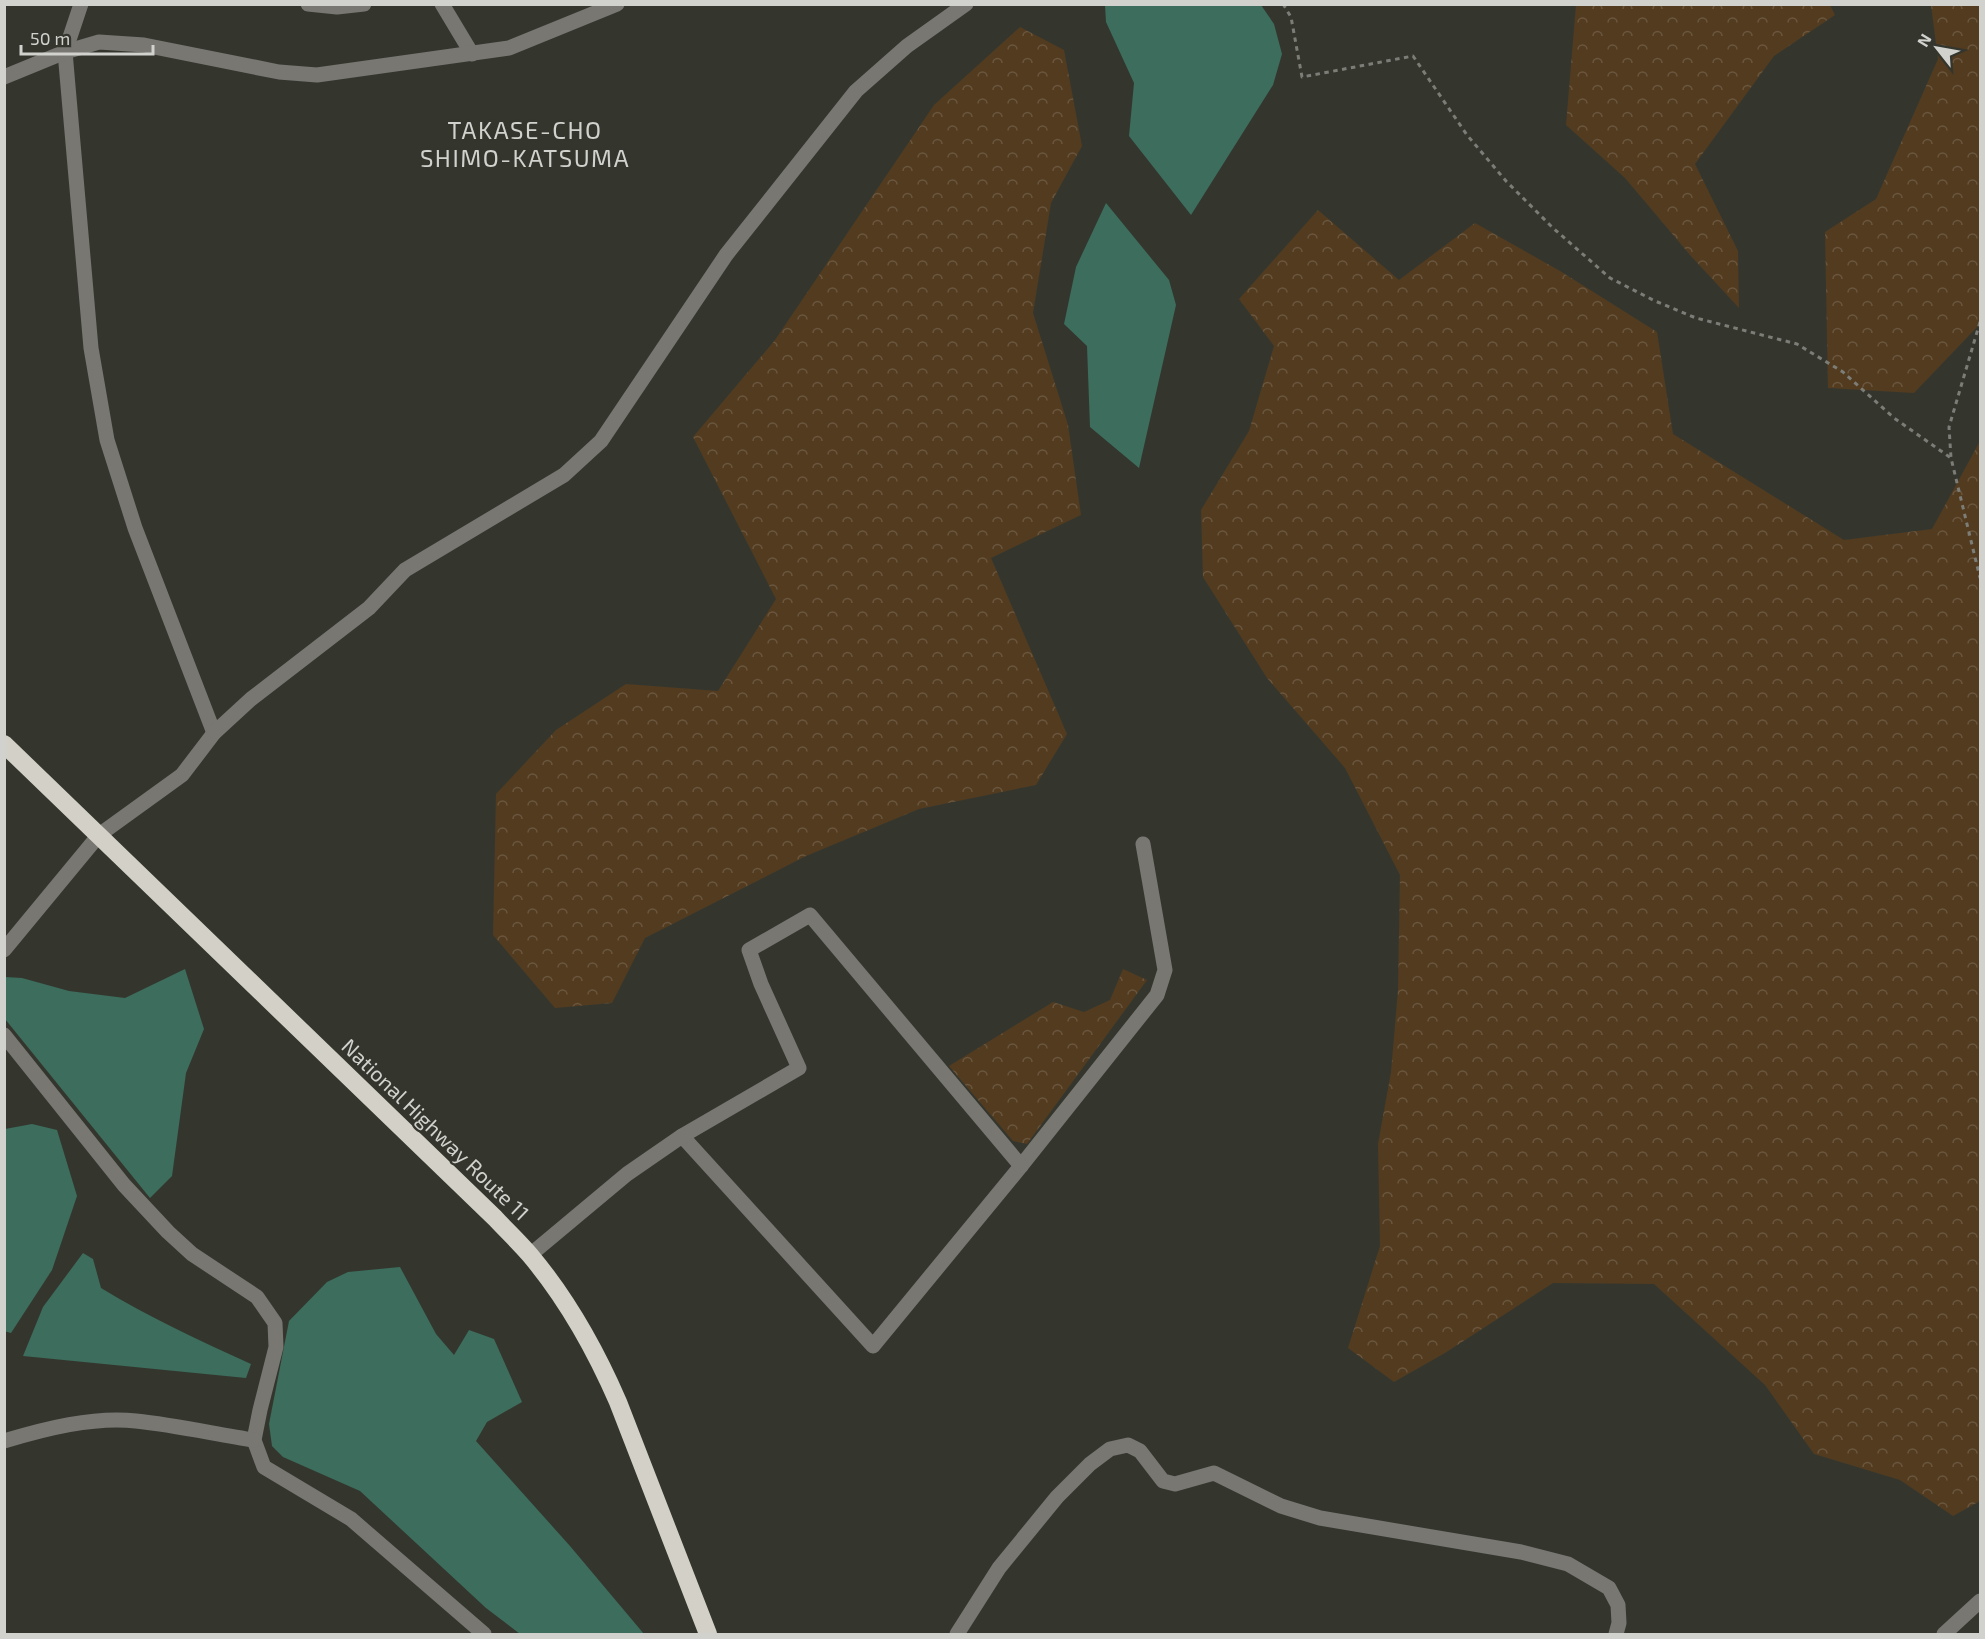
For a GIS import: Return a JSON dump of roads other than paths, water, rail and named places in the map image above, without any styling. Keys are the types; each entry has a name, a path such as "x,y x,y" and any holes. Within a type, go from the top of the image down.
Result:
{"highway":[{"name":"National Highway Route 11","path":"4,744 486,1209 530,1255 582,1329 603,1367 708,1635"}],"street":[{"path":"81,4 65,51 91,348 107,440 135,528 214,733"},
{"path":"308,4 337,7 364,4"},
{"path":"442,4 472,54"},
{"path":"4,77 65,51 99,42 144,45 279,72 317,75 509,48 617,4"},
{"path":"4,950 99,835 182,775 214,733 251,699 369,608 405,570 564,475 601,441 726,255 856,91 907,46 966,4"},
{"path":"682,1136 873,1346 1021,1166 1156,995 1165,970 1143,844"},
{"path":"530,1255 627,1174 682,1136 799,1068 760,984 749,950 810,915 1021,1166"},
{"path":"4,1035 124,1185 168,1232 192,1254 257,1297 275,1323 276,1347 254,1440 264,1467 351,1519 484,1635"},
{"path":"4,1441 80,1423 134,1420 254,1440"},
{"path":"957,1635 999,1568 1056,1497 1090,1464 1110,1449 1128,1445 1140,1451 1163,1481 1169,1483 1175,1484 1214,1473 1281,1506 1320,1518 1521,1552 1568,1564 1609,1588 1618,1605 1617,1635"},
{"path":"1943,1633 1980,1601"}],"district":[{"name":"TAKASE-CHO SHIMO-KATSUMA","path":"525,145"}]}
